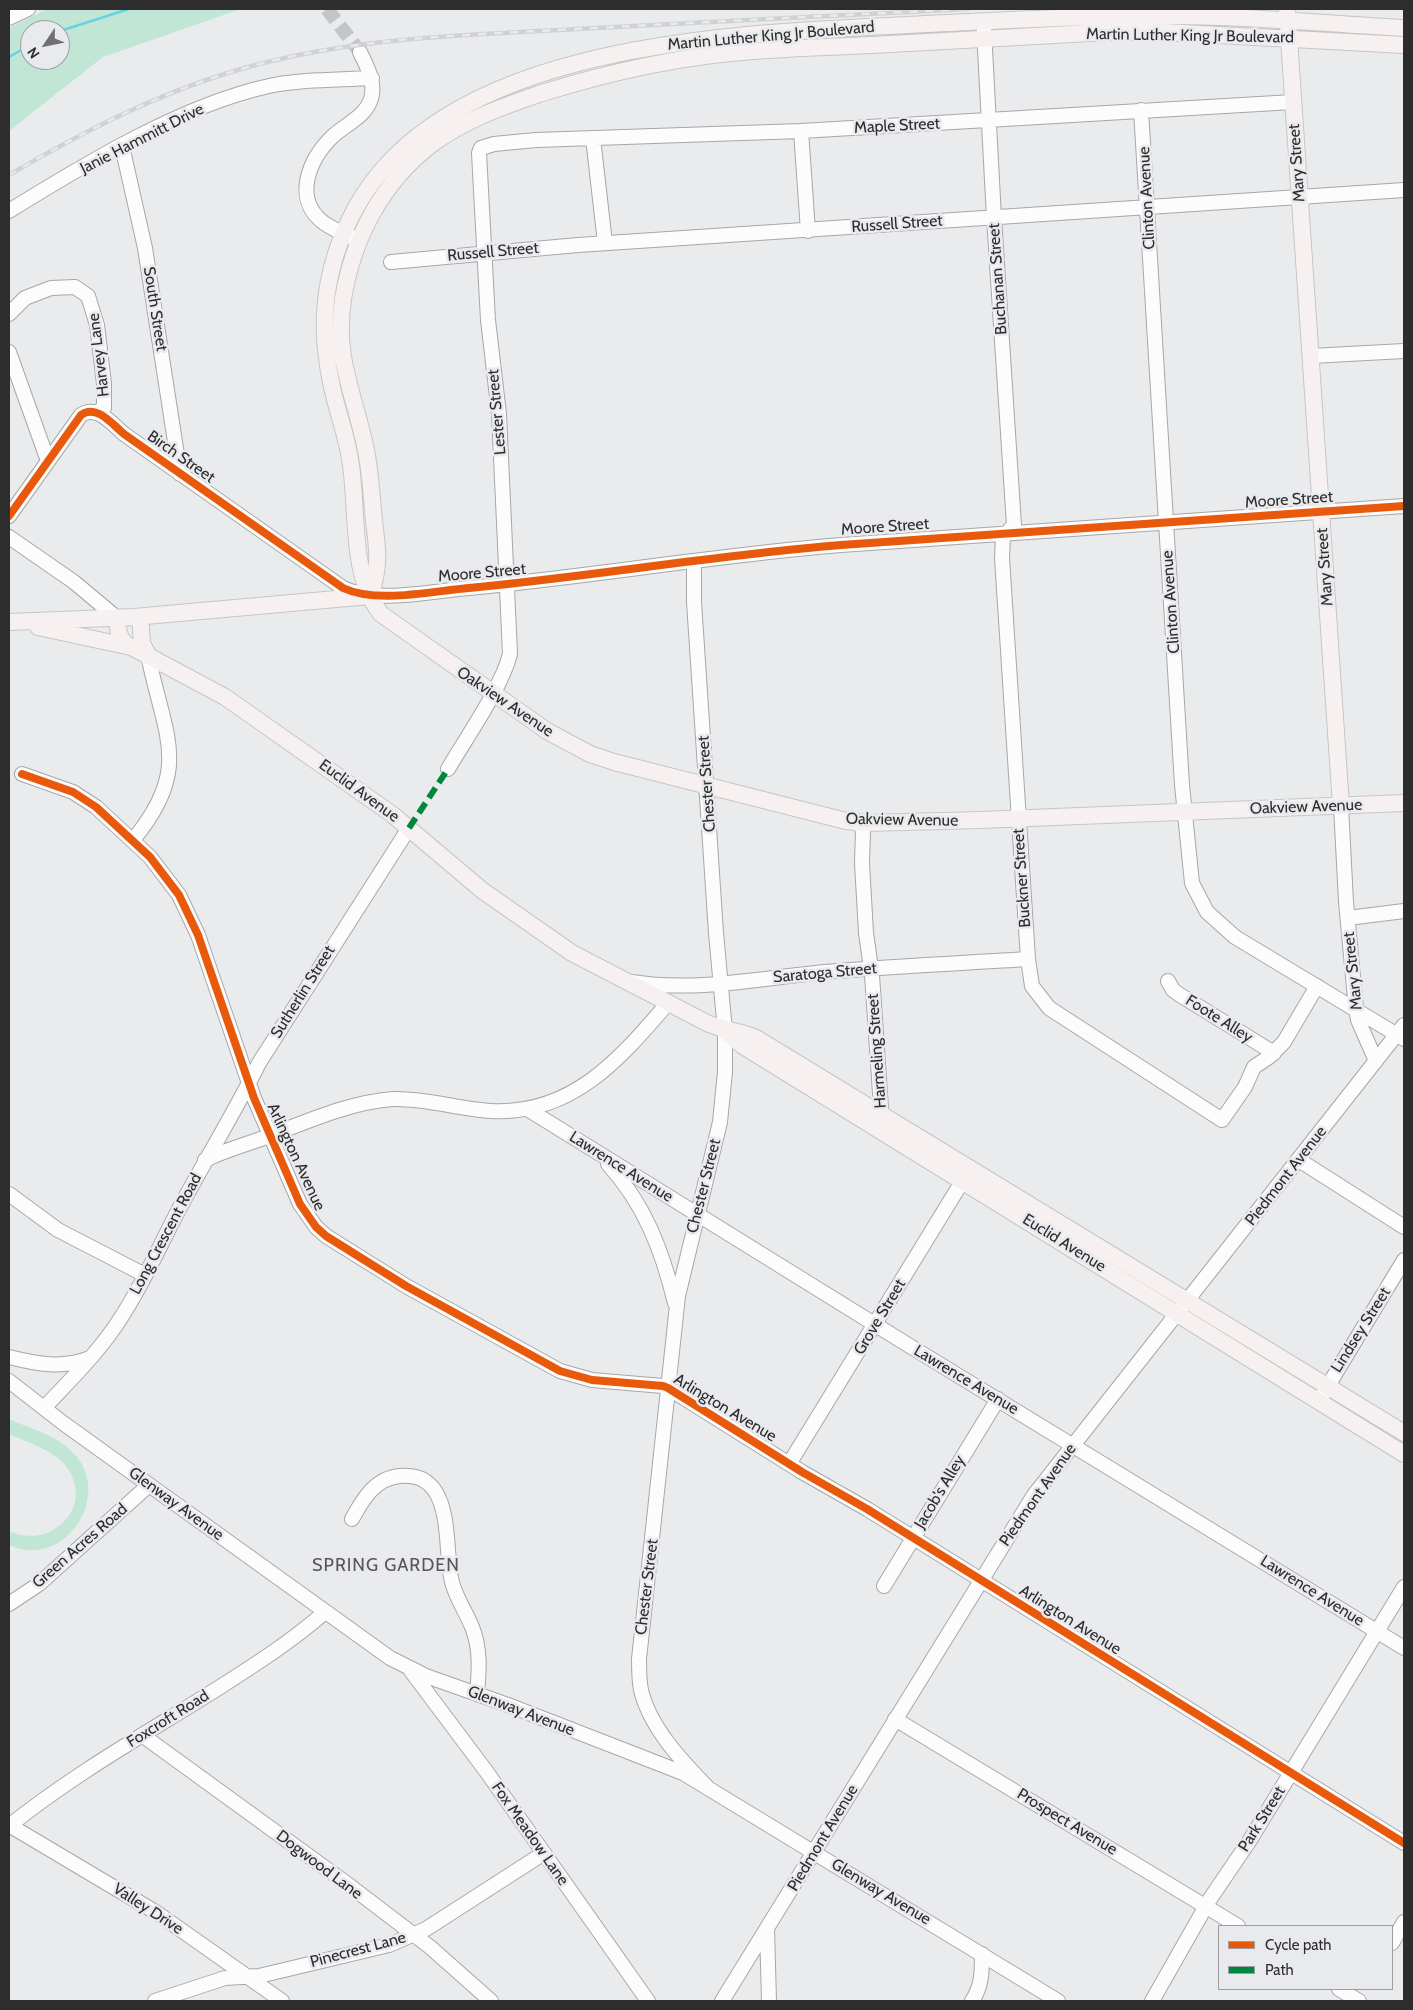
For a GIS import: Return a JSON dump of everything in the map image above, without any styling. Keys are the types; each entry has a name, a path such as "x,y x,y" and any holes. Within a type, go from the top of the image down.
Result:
{"main road":[{"name":"Martin Luther King Jr Boulevard","path":"370,596 361,572 351,464 331,387 324,350 326,296 334,256 356,206 379,173 425,129 469,102 549,72 640,48 711,38 1093,16 1287,15 1404,28"},
{"name":"Mary Street","path":"1287,15 1341,806"},
{"name":"Martin Luther King Jr Boulevard","path":"370,596 378,572 378,553 368,458 346,380 342,349 343,303 351,261 366,223 391,185 405,169 433,143 456,128 491,110 584,80 666,62 754,50 1109,32 1288,38 1404,46"},
{"name":"Moore Street","path":"11,622 140,617 370,596"},
{"name":"Oakview Avenue","path":"370,596 381,614 492,694 548,732 590,754 706,786 859,822 1018,819 1404,803"},
{"path":"140,617 142,643 148,655"},
{"path":"117,618 118,634 124,643 131,648"},
{"name":"Euclid Avenue","path":"11,622 131,648 225,696 349,783 409,828 458,871 513,913 572,953 622,981 725,1031 747,1034 756,1038 807,1077 966,1175 1039,1219 1188,1299 1404,1433"},
{"name":"Euclid Avenue","path":"1039,1219 1177,1314 1404,1454"}],"street":[{"path":"9,18 28,9"},
{"name":"Buchanan Street","path":"984,22 994,218 1014,525 1007,533"},
{"path":"358,240 330,227 315,214 306,194 307,176 324,146 366,110 372,93 372,78 360,52"},
{"name":"Janie Hammitt Drive","path":"9,211 122,146 186,113 248,92 291,82 372,78"},
{"name":"Maple Street","path":"501,143 801,131 1293,102"},
{"name":"Clinton Avenue","path":"1142,110 1166,522 1185,812 1192,883 1207,912 1235,937 1356,1009 1402,1033"},
{"path":"801,131 808,231"},
{"path":"593,138 605,243"},
{"name":"Lester Street","path":"492,694 507,665 510,654 499,414 488,320 479,153 484,146 501,143"},
{"name":"South Street","path":"122,146 145,248 180,474"},
{"name":"Russell Street","path":"390,262 605,243 1404,190"},
{"name":"Harvey Lane","path":"9,314 25,298 51,288 75,287 88,296 98,324 104,384 104,408 97,412"},
{"path":"1311,356 1404,351"},
{"path":"9,352 48,461"},
{"path":"9,514 81,414 91,410 97,412"},
{"name":"Birch Street","path":"97,412 180,474 343,588 370,596"},
{"name":"Moore Street","path":"370,596 508,584 754,552 900,539 1404,506"},
{"name":"Buckner Street","path":"1007,533 1002,540 1002,558 1018,819 1028,959 1032,986 1049,1008 1220,1119 1226,1118 1254,1067 1274,1053"},
{"path":"9,537 74,582 117,618"},
{"name":"Chester Street","path":"694,561 694,602 706,786 725,1031 720,1122 677,1308 640,1646 640,1681 651,1715 684,1762 708,1788"},
{"path":"133,840 155,812 162,797 170,763 168,737 148,655"},
{"path":"448,769 492,694"},
{"name":"Arlington Avenue","path":"22,774 52,783 79,796 133,840 164,873 187,908 249,1083 270,1136 306,1215 326,1236 364,1261 560,1371 592,1380 668,1388 789,1464 913,1537 1404,1843"},
{"name":"Mary Street","path":"1341,806 1356,1009 1358,1020 1376,1061"},
{"name":"Harmeling Street","path":"859,822 862,831 866,924 872,969 882,1123"},
{"name":"Sutherlin Street","path":"205,1160 294,1005 409,828"},
{"path":"1348,918 1404,911"},
{"name":"Saratoga Street","path":"622,981 670,986 872,969 1028,959"},
{"name":"Foote Alley","path":"1168,981 1173,990 1180,995 1274,1053"},
{"path":"1274,1053 1284,1042 1317,986"},
{"name":"Long Crescent Road","path":"90,1358 123,1315 205,1160 353,1107 392,1100 438,1103 489,1111 529,1110 558,1101 587,1084 604,1071 668,1003"},
{"name":"Piedmont Avenue","path":"722,2001 1034,1495 1376,1061 1402,1033"},
{"name":"Lawrence Avenue","path":"529,1110 1404,1648"},
{"path":"594,1151 615,1173 646,1220 664,1259 677,1308"},
{"path":"1299,1160 1404,1227"},
{"name":"Grove Street","path":"789,1464 966,1175"},
{"path":"9,1194 58,1230 145,1275"},
{"name":"Lindsey Street","path":"1319,1402 1404,1260"},
{"path":"9,1357 53,1366 67,1365 90,1358"},
{"path":"44,1408 90,1358"},
{"name":"Glenway Avenue","path":"9,1381 369,1645 410,1669 666,1766 708,1788 1058,2001"},
{"name":"Jacob's Alley","path":"884,1586 998,1399"},
{"path":"352,1519 368,1493 380,1482 389,1478 411,1476 428,1483 435,1490 446,1520 452,1582 472,1626 479,1650 480,1668 477,1694"},
{"name":"Green Acres Road","path":"9,1604 39,1584 149,1485"},
{"name":"Park Street","path":"1152,2001 1206,1907 1404,1587"},
{"name":"Foxcroft Road","path":"9,1826 30,1808 142,1735 263,1660 300,1634 325,1612"},
{"name":"Fox Meadow Lane","path":"410,1669 486,1771 648,2001"},
{"name":"Prospect Avenue","path":"895,1719 1236,1925"},
{"name":"Dogwood Lane","path":"142,1735 414,1935 491,2001"},
{"name":"Valley Drive","path":"9,1826 157,1913 282,2001"},
{"name":"Pinecrest Lane","path":"155,2001 225,1978 248,1976 389,1945 414,1935 544,1853"},
{"path":"1393,1941 1404,1922"},
{"path":"767,1928 769,2001"},
{"path":"972,2001 979,1991 982,1979 982,1954"},
{"path":"1342,1990 1360,1997"}],"green space":[{"path":"47,9 241,9 103,57 9,131 9,28 20,22 20,70 70,70 70,20 25,20"},
{"path":"9,1419 61,1442 82,1464 88,1483 87,1503 79,1522 67,1537 50,1547 30,1550 9,1545 9,1531 25,1536 40,1535 54,1529 65,1520 73,1509 76,1495 74,1480 65,1465 54,1455 9,1434"}],"waterway":[{"path":"70,28 129,9"},
{"path":"9,57 20,51"}],"tunnel":[{"path":"327,9 360,52"}],"railway":[{"path":"9,175 67,142 127,112 189,86 252,66 332,49 373,43 454,36 968,9"}],"marked path":[{"path":"409,828 448,769"}],"cycle path":[{"path":"9,516 81,415 87,412 93,412 104,417 124,434 343,588 357,593 372,595 422,594 748,554 841,545 1404,506"},
{"path":"22,774 73,792 96,807 150,857 179,895 198,935 254,1098 300,1204 316,1227 326,1236 406,1286 560,1371 592,1380 668,1388 802,1472 867,1509 1404,1843"}],"district":[{"name":"SPRING GARDEN","path":"386,1566"}]}
